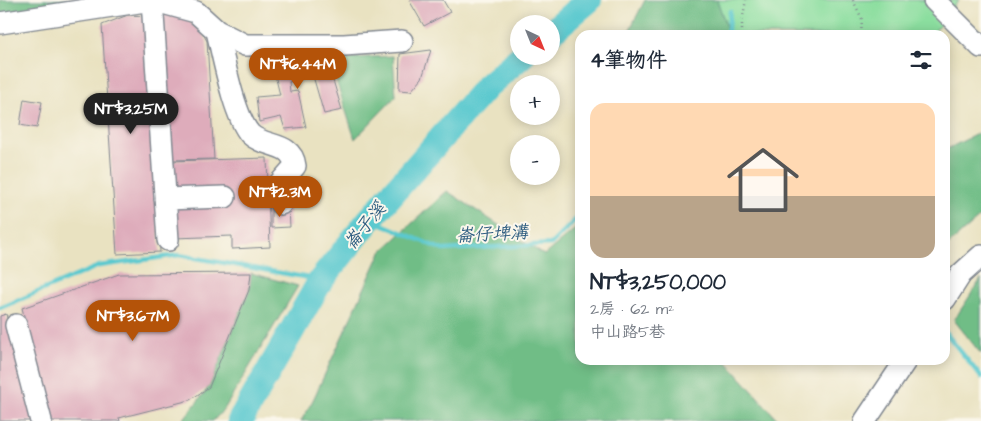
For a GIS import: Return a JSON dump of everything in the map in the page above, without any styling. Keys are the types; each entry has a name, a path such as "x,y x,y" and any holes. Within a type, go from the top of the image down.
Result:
{"street":[{"path":"0,23 152,0 196,12 217,31 245,45 344,45 402,41"},
{"path":"152,0 168,240"},
{"path":"934,0 981,47"},
{"path":"217,31 240,118 251,135 289,151 294,159 295,166 280,183 281,204"},
{"path":"166,199 225,197"},
{"path":"950,291 961,274 981,256"},
{"path":"16,325 42,421"},
{"path":"865,421 903,365"}],"path":[{"path":"742,30 746,0"},
{"path":"853,0 862,19 861,30"}],"green space":[{"path":"0,0 104,0 0,15"},
{"path":"645,0 717,0 727,30 630,30"},
{"path":"717,0 959,0 936,30 727,30"},
{"path":"393,56 396,96 355,139 329,59"},
{"path":"981,132 981,216 950,243 950,148"},
{"path":"447,191 544,255 575,229 575,365 729,365 779,421 301,421 313,400 381,252"},
{"path":"251,273 298,286 225,408 213,421 182,421 209,387 249,290"},
{"path":"981,279 981,354 954,320"}],"building":[{"path":"409,0 443,0 450,12 424,26"},
{"path":"160,12 180,14 202,32 207,41 214,159 171,160"},
{"path":"128,15 146,16 160,252 117,254 102,25"},
{"path":"431,50 422,78 411,91 399,90 400,54"},
{"path":"307,56 326,57 342,110 324,114 313,76 289,82 290,92 298,91 306,127 285,129 281,117 259,122 256,97 280,95 271,59"},
{"path":"24,99 42,102 37,128 20,125"},
{"path":"267,158 270,247 232,249 232,236 174,238 171,161"},
{"path":"289,208 290,227 271,228 271,209"},
{"path":"251,273 249,290 209,387 190,400 119,418 120,421 51,421 22,308 119,274"},
{"path":"6,314 34,421 0,421 0,316"}],"waterway":[{"name":"崙子溪","path":"560,24 589,0"},
{"path":"728,30 730,11"},
{"name":"崙子溪","path":"240,421 321,280 370,219 487,86 512,65"},
{"name":"崙仔埤溝","path":"370,219 443,250 551,244 575,220"},
{"path":"0,308 99,266 179,255 321,280"},
{"name":"崙仔埤溝","path":"950,338 981,377"}]}
